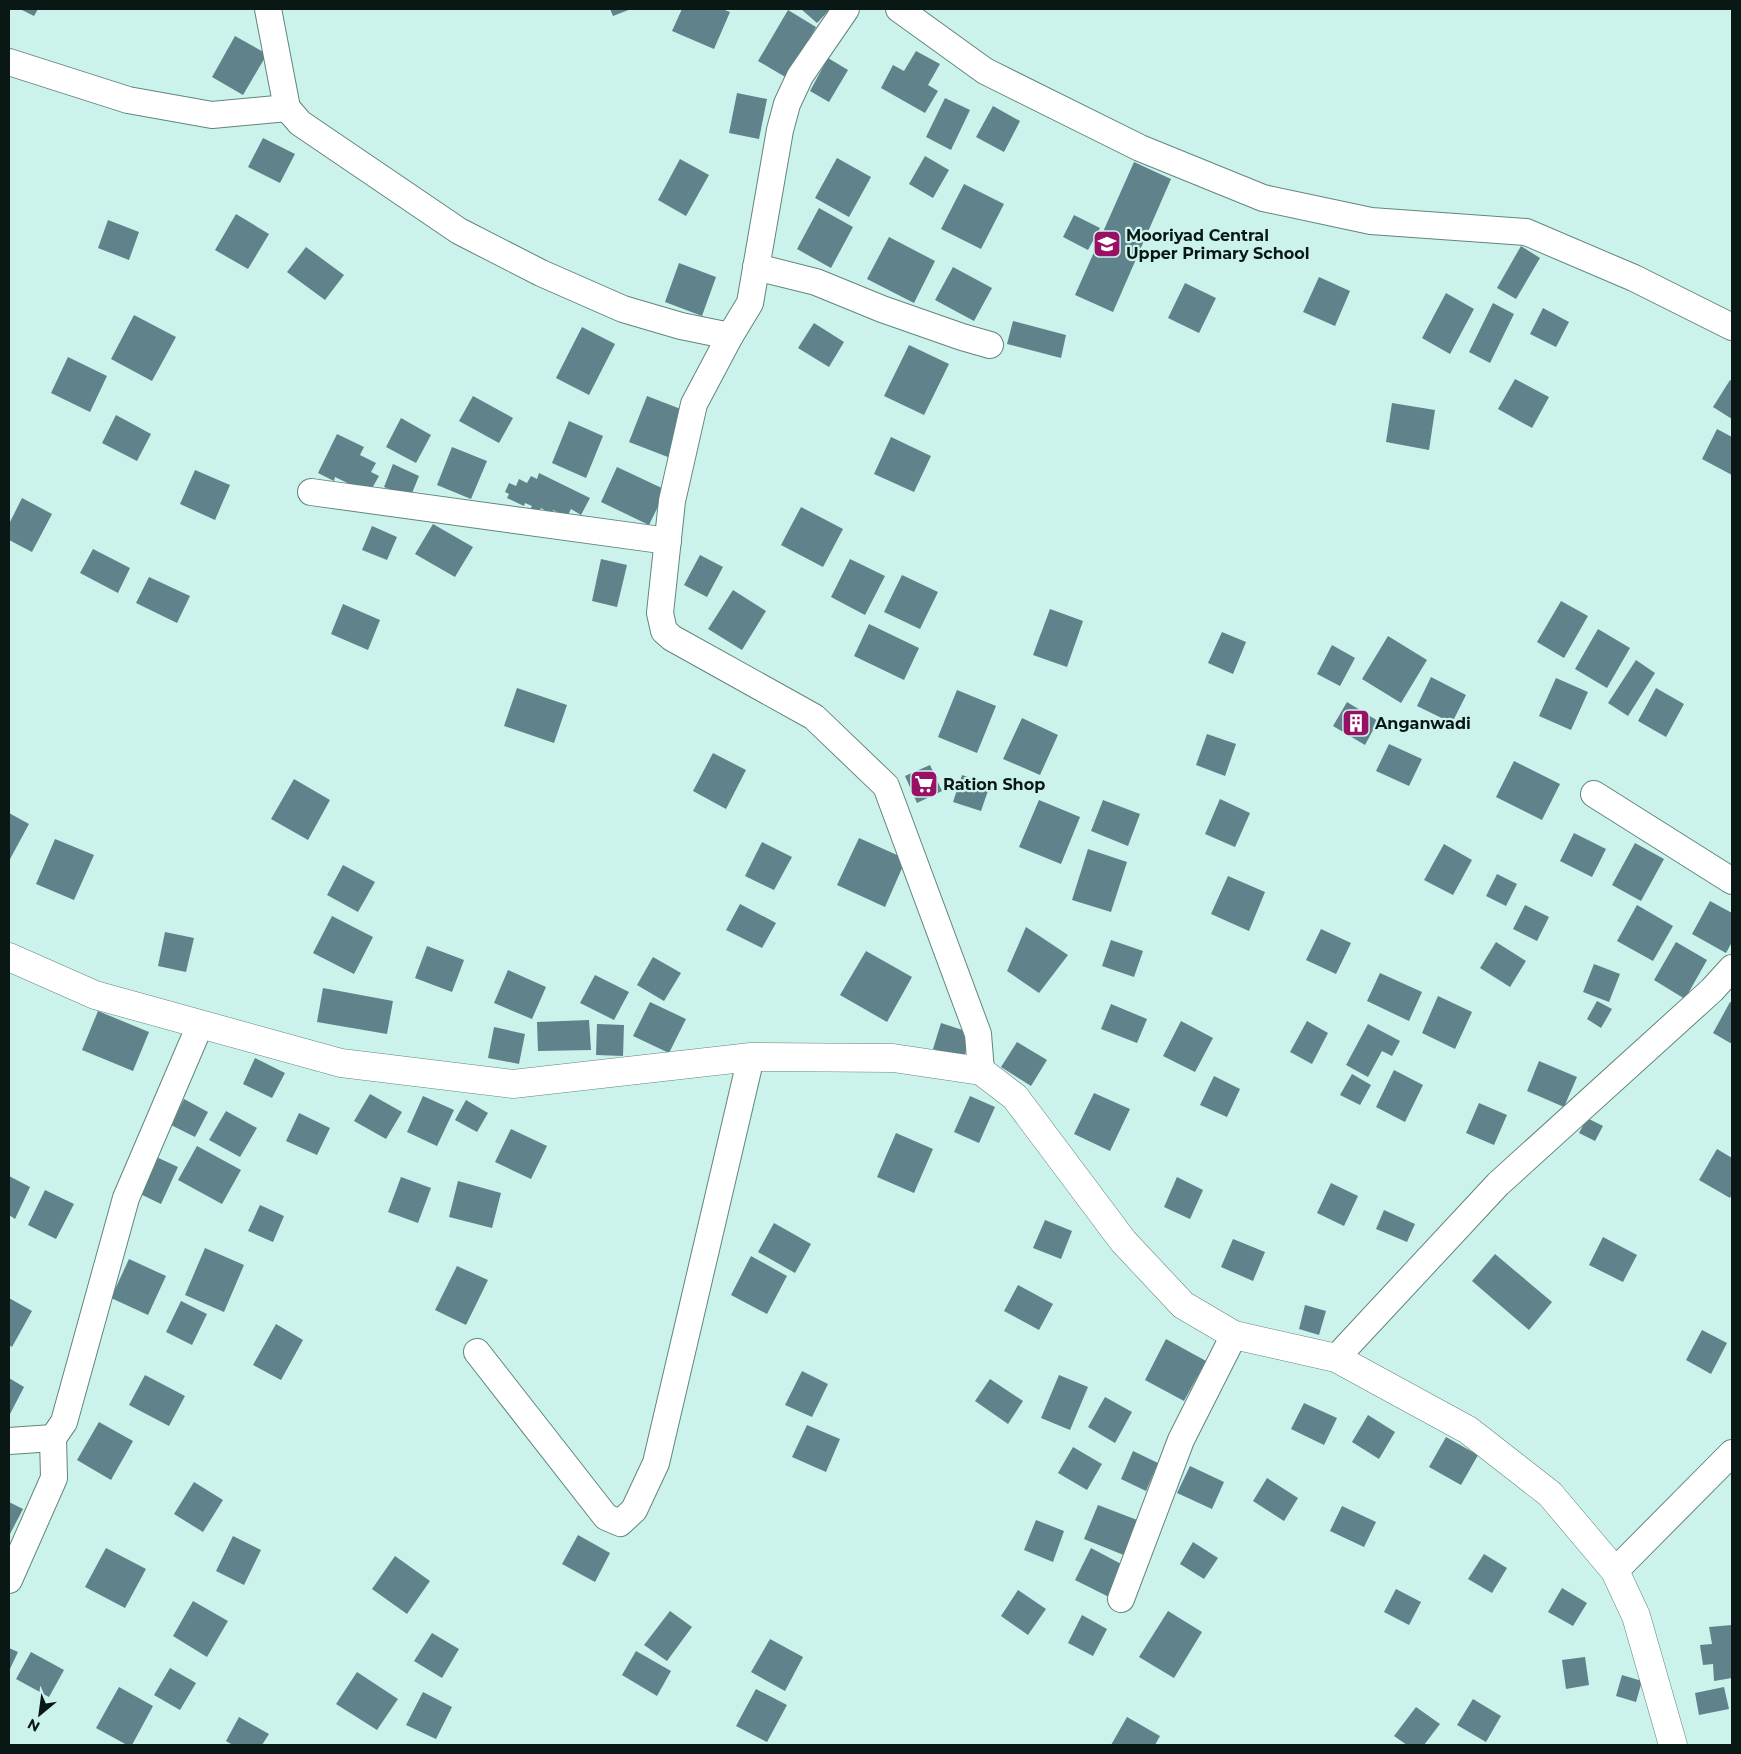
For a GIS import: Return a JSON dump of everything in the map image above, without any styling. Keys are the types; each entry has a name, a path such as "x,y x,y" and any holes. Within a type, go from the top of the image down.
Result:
{"main road":[{"path":"9,957 95,995 341,1063 513,1084 751,1058 893,1058 981,1071 1015,1097 1123,1241 1183,1305 1234,1335 1336,1358 1468,1430 1550,1494 1615,1571 1636,1616 1673,1745"}],"street":[{"path":"268,9 288,108 300,122 459,231 541,273 624,309 681,326 730,336"},
{"path":"846,9 800,76 787,104 780,130 750,302 694,404 672,501 660,613 664,631 672,638 814,717 886,786 978,1034 981,1071"},
{"path":"899,9 986,71 1140,148 1263,198 1371,221 1526,232 1634,278 1732,327"},
{"path":"9,62 128,100 212,115 288,108"},
{"path":"756,267 816,282 882,309 990,345"},
{"path":"311,492 668,541"},
{"path":"1594,794 1732,882"},
{"path":"1336,1358 1498,1184 1712,990 1732,968"},
{"path":"9,1580 54,1478 53,1438 64,1422 126,1198 200,1024"},
{"path":"477,1352 606,1517 620,1523 634,1510 656,1463 751,1058"},
{"path":"1121,1599 1181,1440 1234,1335"},
{"path":"9,1441 53,1438"},
{"path":"1615,1571 1732,1452"}],"building":[{"path":"20,9 38,9 34,16"},
{"path":"610,9 631,9 613,16"},
{"path":"682,9 722,9 730,12 714,49 672,31"},
{"path":"801,9 830,9 817,23"},
{"path":"788,10 816,27 787,78 758,61"},
{"path":"235,36 267,54 243,95 212,77"},
{"path":"916,51 940,64 928,85 938,91 925,113 881,88 893,65 904,71"},
{"path":"828,58 848,70 829,102 810,91"},
{"path":"737,93 767,99 759,139 729,133"},
{"path":"945,98 970,110 951,150 926,137"},
{"path":"993,106 1020,121 1004,152 976,137"},
{"path":"263,138 295,154 280,183 248,167"},
{"path":"925,156 949,170 933,198 909,184"},
{"path":"837,158 871,177 849,217 815,198"},
{"path":"680,159 709,175 686,216 658,200"},
{"path":"1134,162 1171,179 1113,312 1075,295"},
{"path":"964,184 1004,204 981,249 941,229"},
{"path":"819,208 853,227 831,268 797,249"},
{"path":"236,214 269,234 248,269 215,250"},
{"path":"1074,215 1100,228 1088,250 1063,237"},
{"path":"108,220 139,232 129,260 98,248"},
{"path":"889,237 935,261 914,303 867,279"},
{"path":"1521,246 1540,258 1516,299 1497,288"},
{"path":"306,247 344,275 325,300 287,272"},
{"path":"679,263 716,277 702,316 665,302"},
{"path":"953,267 992,288 974,321 935,300"},
{"path":"1319,277 1350,291 1335,326 1303,312"},
{"path":"1185,283 1216,298 1199,333 1168,318"},
{"path":"1446,293 1474,309 1450,354 1422,338"},
{"path":"1493,303 1514,314 1490,363 1469,352"},
{"path":"1543,308 1569,322 1556,347 1530,334"},
{"path":"134,315 176,337 152,381 111,359"},
{"path":"1013,321 1066,335 1061,358 1007,344"},
{"path":"814,323 844,342 829,367 798,348"},
{"path":"582,327 615,344 589,395 556,378"},
{"path":"909,345 949,364 924,415 884,396"},
{"path":"68,357 107,376 90,412 51,393"},
{"path":"1515,379 1549,397 1532,428 1498,409"},
{"path":"1730,380 1732,381 1732,419 1713,407"},
{"path":"473,396 513,418 499,443 459,421"},
{"path":"647,396 691,413 673,459 629,442"},
{"path":"1392,403 1435,410 1429,450 1386,442"},
{"path":"116,415 151,434 137,461 102,443"},
{"path":"401,418 431,435 416,463 386,447"},
{"path":"569,421 603,436 586,478 552,463"},
{"path":"1717,429 1732,437 1732,475 1702,459"},
{"path":"337,434 364,447 360,455 376,463 371,472 379,476 371,490 362,490 335,477 334,481 318,473"},
{"path":"891,437 931,456 914,492 874,474"},
{"path":"452,447 487,461 471,499 437,485"},
{"path":"393,464 419,476 410,498 384,487"},
{"path":"617,467 666,490 649,525 601,502"},
{"path":"195,470 230,485 215,520 180,504"},
{"path":"539,473 590,498 581,515 571,509 567,517 553,510 552,514 541,508 537,515 529,511 532,506 525,503 524,506 507,498 509,494 505,492 509,483 516,486 519,479 527,483 531,476 537,479"},
{"path":"22,498 52,514 32,552 9,540 9,524"},
{"path":"801,507 843,529 823,567 781,545"},
{"path":"433,524 473,547 455,577 415,554"},
{"path":"372,526 397,537 387,560 362,550"},
{"path":"93,549 130,568 118,593 80,573"},
{"path":"700,555 723,567 707,597 684,585"},
{"path":"601,559 627,565 617,607 592,601"},
{"path":"850,559 885,576 865,615 831,597"},
{"path":"902,575 938,592 920,629 884,612"},
{"path":"149,577 190,596 177,623 136,603"},
{"path":"733,590 766,611 742,650 708,629"},
{"path":"1561,601 1588,616 1564,658 1537,642"},
{"path":"343,604 380,620 368,650 331,634"},
{"path":"1050,609 1083,621 1067,667 1033,655"},
{"path":"869,624 919,648 904,680 854,656"},
{"path":"1598,629 1630,648 1607,688 1575,669"},
{"path":"1222,632 1246,642 1233,674 1208,663"},
{"path":"1388,636 1427,660 1401,703 1362,679"},
{"path":"1332,645 1355,658 1340,686 1317,674"},
{"path":"1636,660 1655,673 1628,716 1608,703"},
{"path":"1431,677 1466,695 1452,723 1417,706"},
{"path":"1556,678 1588,692 1571,730 1539,716"},
{"path":"517,688 567,705 554,743 504,726"},
{"path":"1656,688 1684,704 1666,737 1638,721"},
{"path":"957,690 996,706 977,753 938,737"},
{"name":"Anganwadi","path":"1347,702 1378,721 1365,745 1333,726"},
{"path":"1022,718 1058,735 1040,775 1003,759"},
{"path":"1207,734 1236,744 1225,776 1196,765"},
{"path":"1389,744 1422,759 1409,786 1376,771"},
{"path":"713,753 746,770 726,809 693,791"},
{"path":"1514,761 1560,784 1542,820 1496,797"},
{"name":"Ration Shop","path":"930,765 942,791 917,803 905,776"},
{"path":"962,775 990,785 981,811 953,802"},
{"path":"294,779 330,800 308,840 271,819"},
{"path":"1220,799 1250,813 1235,847 1205,834"},
{"path":"1039,800 1080,817 1061,864 1019,847"},
{"path":"1103,800 1140,814 1128,846 1091,831"},
{"path":"9,813 29,824 9,861"},
{"path":"1574,833 1606,849 1592,877 1560,861"},
{"path":"859,838 906,859 885,907 837,885"},
{"path":"55,839 94,855 74,900 36,884"},
{"path":"762,842 792,857 774,890 745,876"},
{"path":"1635,843 1664,859 1641,901 1612,885"},
{"path":"1444,844 1472,860 1453,895 1424,880"},
{"path":"1088,849 1127,862 1111,912 1072,900"},
{"path":"343,865 375,882 358,912 327,895"},
{"path":"1497,874 1517,884 1506,906 1486,896"},
{"path":"1228,876 1265,892 1249,931 1211,914"},
{"path":"1710,901 1732,913 1732,942 1726,953 1692,934"},
{"path":"740,904 776,923 762,948 726,930"},
{"path":"1525,905 1549,917 1537,941 1513,929"},
{"path":"1637,905 1673,926 1653,961 1617,941"},
{"path":"332,916 373,937 354,974 313,953"},
{"path":"1026,927 1068,955 1039,993 1007,971"},
{"path":"1321,929 1351,943 1336,974 1306,960"},
{"path":"165,932 194,938 186,972 158,966"},
{"path":"1111,940 1143,951 1134,977 1102,966"},
{"path":"1496,942 1526,961 1510,987 1480,968"},
{"path":"1676,942 1707,960 1685,999 1654,980"},
{"path":"427,946 464,960 452,992 415,978"},
{"path":"866,951 912,977 887,1022 840,995"},
{"path":"653,957 681,973 664,1001 637,985"},
{"path":"1594,964 1620,974 1609,1002 1583,992"},
{"path":"508,970 546,987 532,1019 494,1003"},
{"path":"1380,973 1422,992 1409,1021 1367,1001"},
{"path":"595,975 629,992 614,1020 580,1003"},
{"path":"323,988 393,1001 387,1034 317,1022"},
{"path":"1438,996 1472,1012 1455,1049 1422,1033"},
{"path":"1597,1001 1612,1009 1601,1028 1587,1019"},
{"path":"650,1002 686,1019 669,1053 633,1036"},
{"path":"1730,1002 1732,1003 1732,1044 1713,1033"},
{"path":"1111,1004 1147,1019 1137,1043 1101,1029"},
{"path":"98,1011 149,1032 133,1071 82,1050"},
{"path":"589,1020 591,1050 538,1051 537,1022"},
{"path":"1181,1021 1213,1038 1195,1072 1163,1056"},
{"path":"1307,1021 1328,1033 1312,1064 1290,1052"},
{"path":"941,1023 972,1033 963,1059 933,1049"},
{"path":"597,1024 624,1025 623,1056 596,1055"},
{"path":"1368,1024 1400,1041 1392,1056 1382,1051 1368,1077 1346,1065"},
{"path":"494,1027 525,1034 519,1064 488,1058"},
{"path":"1017,1042 1047,1060 1031,1086 1001,1067"},
{"path":"255,1058 285,1073 272,1098 243,1084"},
{"path":"1539,1061 1577,1077 1564,1107 1527,1091"},
{"path":"1394,1070 1423,1085 1405,1122 1376,1107"},
{"path":"1352,1074 1371,1085 1360,1105 1340,1095"},
{"path":"1214,1076 1240,1089 1227,1117 1200,1105"},
{"path":"1094,1093 1130,1109 1110,1151 1074,1134"},
{"path":"370,1094 402,1112 386,1139 354,1121"},
{"path":"423,1096 454,1110 437,1146 407,1132"},
{"path":"970,1096 995,1107 979,1143 954,1132"},
{"path":"184,1099 208,1112 195,1137 171,1125"},
{"path":"466,1100 488,1113 477,1132 455,1120"},
{"path":"1479,1103 1507,1115 1494,1145 1466,1133"},
{"path":"226,1111 257,1128 240,1157 209,1140"},
{"path":"299,1113 330,1128 317,1155 286,1141"},
{"path":"1587,1118 1603,1126 1595,1141 1579,1133"},
{"path":"511,1129 547,1146 531,1179 495,1162"},
{"path":"896,1133 933,1149 914,1193 877,1177"},
{"path":"197,1146 241,1170 222,1204 178,1180"},
{"path":"1717,1149 1732,1158 1732,1194 1730,1198 1699,1180"},
{"path":"152,1155 178,1167 161,1204 134,1191"},
{"path":"9,1176 30,1187 15,1219 9,1215"},
{"path":"401,1177 431,1188 418,1223 388,1212"},
{"path":"1177,1177 1203,1190 1190,1219 1164,1207"},
{"path":"458,1181 501,1193 492,1228 449,1217"},
{"path":"1331,1183 1358,1196 1344,1226 1317,1213"},
{"path":"45,1190 74,1204 56,1239 28,1225"},
{"path":"260,1205 284,1216 273,1242 248,1231"},
{"path":"1384,1210 1415,1224 1407,1242 1376,1229"},
{"path":"1045,1220 1072,1231 1061,1259 1033,1248"},
{"path":"774,1223 811,1244 795,1273 758,1252"},
{"path":"1603,1237 1637,1255 1623,1282 1589,1265"},
{"path":"1233,1239 1265,1252 1253,1281 1221,1267"},
{"path":"205,1248 244,1265 224,1312 185,1295"},
{"path":"1495,1254 1552,1302 1529,1330 1472,1281"},
{"path":"751,1256 787,1276 767,1314 731,1295"},
{"path":"129,1259 166,1276 148,1315 111,1298"},
{"path":"457,1266 488,1280 466,1325 435,1310"},
{"path":"1018,1285 1053,1304 1039,1330 1004,1311"},
{"path":"9,1298 32,1311 12,1347 9,1345"},
{"path":"181,1301 207,1314 192,1345 166,1332"},
{"path":"1305,1305 1326,1311 1319,1335 1299,1329"},
{"path":"276,1324 303,1340 281,1380 253,1365"},
{"path":"1702,1330 1727,1343 1711,1374 1686,1360"},
{"path":"1166,1339 1206,1361 1184,1401 1145,1380"},
{"path":"802,1371 828,1384 812,1417 785,1405"},
{"path":"145,1375 185,1396 169,1426 129,1405"},
{"path":"1059,1375 1088,1387 1070,1430 1041,1418"},
{"path":"9,1378 24,1387 9,1416"},
{"path":"990,1379 1023,1401 1008,1424 975,1401"},
{"path":"1105,1397 1132,1412 1115,1443 1088,1427"},
{"path":"1304,1403 1337,1418 1324,1445 1291,1429"},
{"path":"1368,1415 1395,1432 1379,1459 1352,1442"},
{"path":"99,1422 133,1441 111,1480 77,1460"},
{"path":"807,1425 840,1439 826,1472 792,1457"},
{"path":"1446,1437 1478,1455 1461,1485 1429,1467"},
{"path":"1073,1447 1102,1464 1087,1490 1058,1473"},
{"path":"1133,1451 1158,1463 1146,1491 1121,1479"},
{"path":"1190,1466 1224,1482 1212,1509 1177,1493"},
{"path":"1267,1478 1298,1498 1284,1521 1253,1501"},
{"path":"194,1482 223,1500 203,1532 174,1514"},
{"path":"9,1502 23,1509 9,1536"},
{"path":"1098,1505 1145,1523 1131,1558 1084,1539"},
{"path":"1342,1506 1376,1522 1364,1547 1330,1531"},
{"path":"1036,1520 1064,1531 1053,1562 1024,1550"},
{"path":"578,1535 610,1553 595,1582 562,1564"},
{"path":"233,1536 261,1550 244,1585 216,1571"},
{"path":"1193,1542 1218,1558 1204,1579 1180,1564"},
{"path":"106,1548 146,1569 125,1608 85,1587"},
{"path":"1091,1548 1125,1566 1109,1597 1075,1580"},
{"path":"1484,1554 1507,1568 1492,1593 1468,1579"},
{"path":"395,1556 430,1581 407,1614 372,1589"},
{"path":"1562,1588 1587,1603 1573,1626 1548,1612"},
{"path":"1396,1589 1421,1602 1409,1625 1384,1612"},
{"path":"1018,1590 1046,1609 1028,1635 1001,1616"},
{"path":"193,1601 228,1621 207,1657 173,1636"},
{"path":"670,1611 692,1627 667,1661 644,1645"},
{"path":"1168,1611 1202,1632 1174,1678 1139,1657"},
{"path":"1082,1615 1107,1629 1093,1656 1068,1643"},
{"path":"1732,1625 1732,1678 1714,1681 1713,1664 1703,1665 1700,1645 1712,1644 1709,1627"},
{"path":"432,1633 459,1649 442,1678 414,1661"},
{"path":"770,1639 803,1657 785,1691 751,1672"},
{"path":"9,1648 18,1652 9,1671"},
{"path":"636,1651 671,1671 657,1696 622,1675"},
{"path":"31,1652 64,1670 49,1697 16,1679"},
{"path":"1585,1657 1589,1685 1566,1689 1562,1660"},
{"path":"170,1668 196,1683 180,1710 154,1695"},
{"path":"357,1672 398,1699 377,1730 336,1704"},
{"path":"1622,1675 1642,1681 1636,1702 1616,1696"},
{"path":"119,1687 153,1706 132,1745 127,1745 96,1728"},
{"path":"1724,1687 1729,1709 1699,1715 1695,1693"},
{"path":"756,1689 787,1705 767,1742 736,1726"},
{"path":"423,1692 452,1707 436,1739 406,1725"},
{"path":"1473,1699 1501,1716 1486,1742 1457,1725"},
{"path":"1416,1707 1440,1724 1424,1745 1407,1745 1394,1736"},
{"path":"239,1717 269,1734 262,1745 233,1745 226,1741"},
{"path":"1127,1717 1160,1736 1155,1745 1111,1745"}],"place":[{"name":"Mooriyad Central Upper Primary School","path":"1107,244"},
{"name":"Anganwadi","path":"1356,723"},
{"name":"Ration Shop","path":"924,784"}]}
